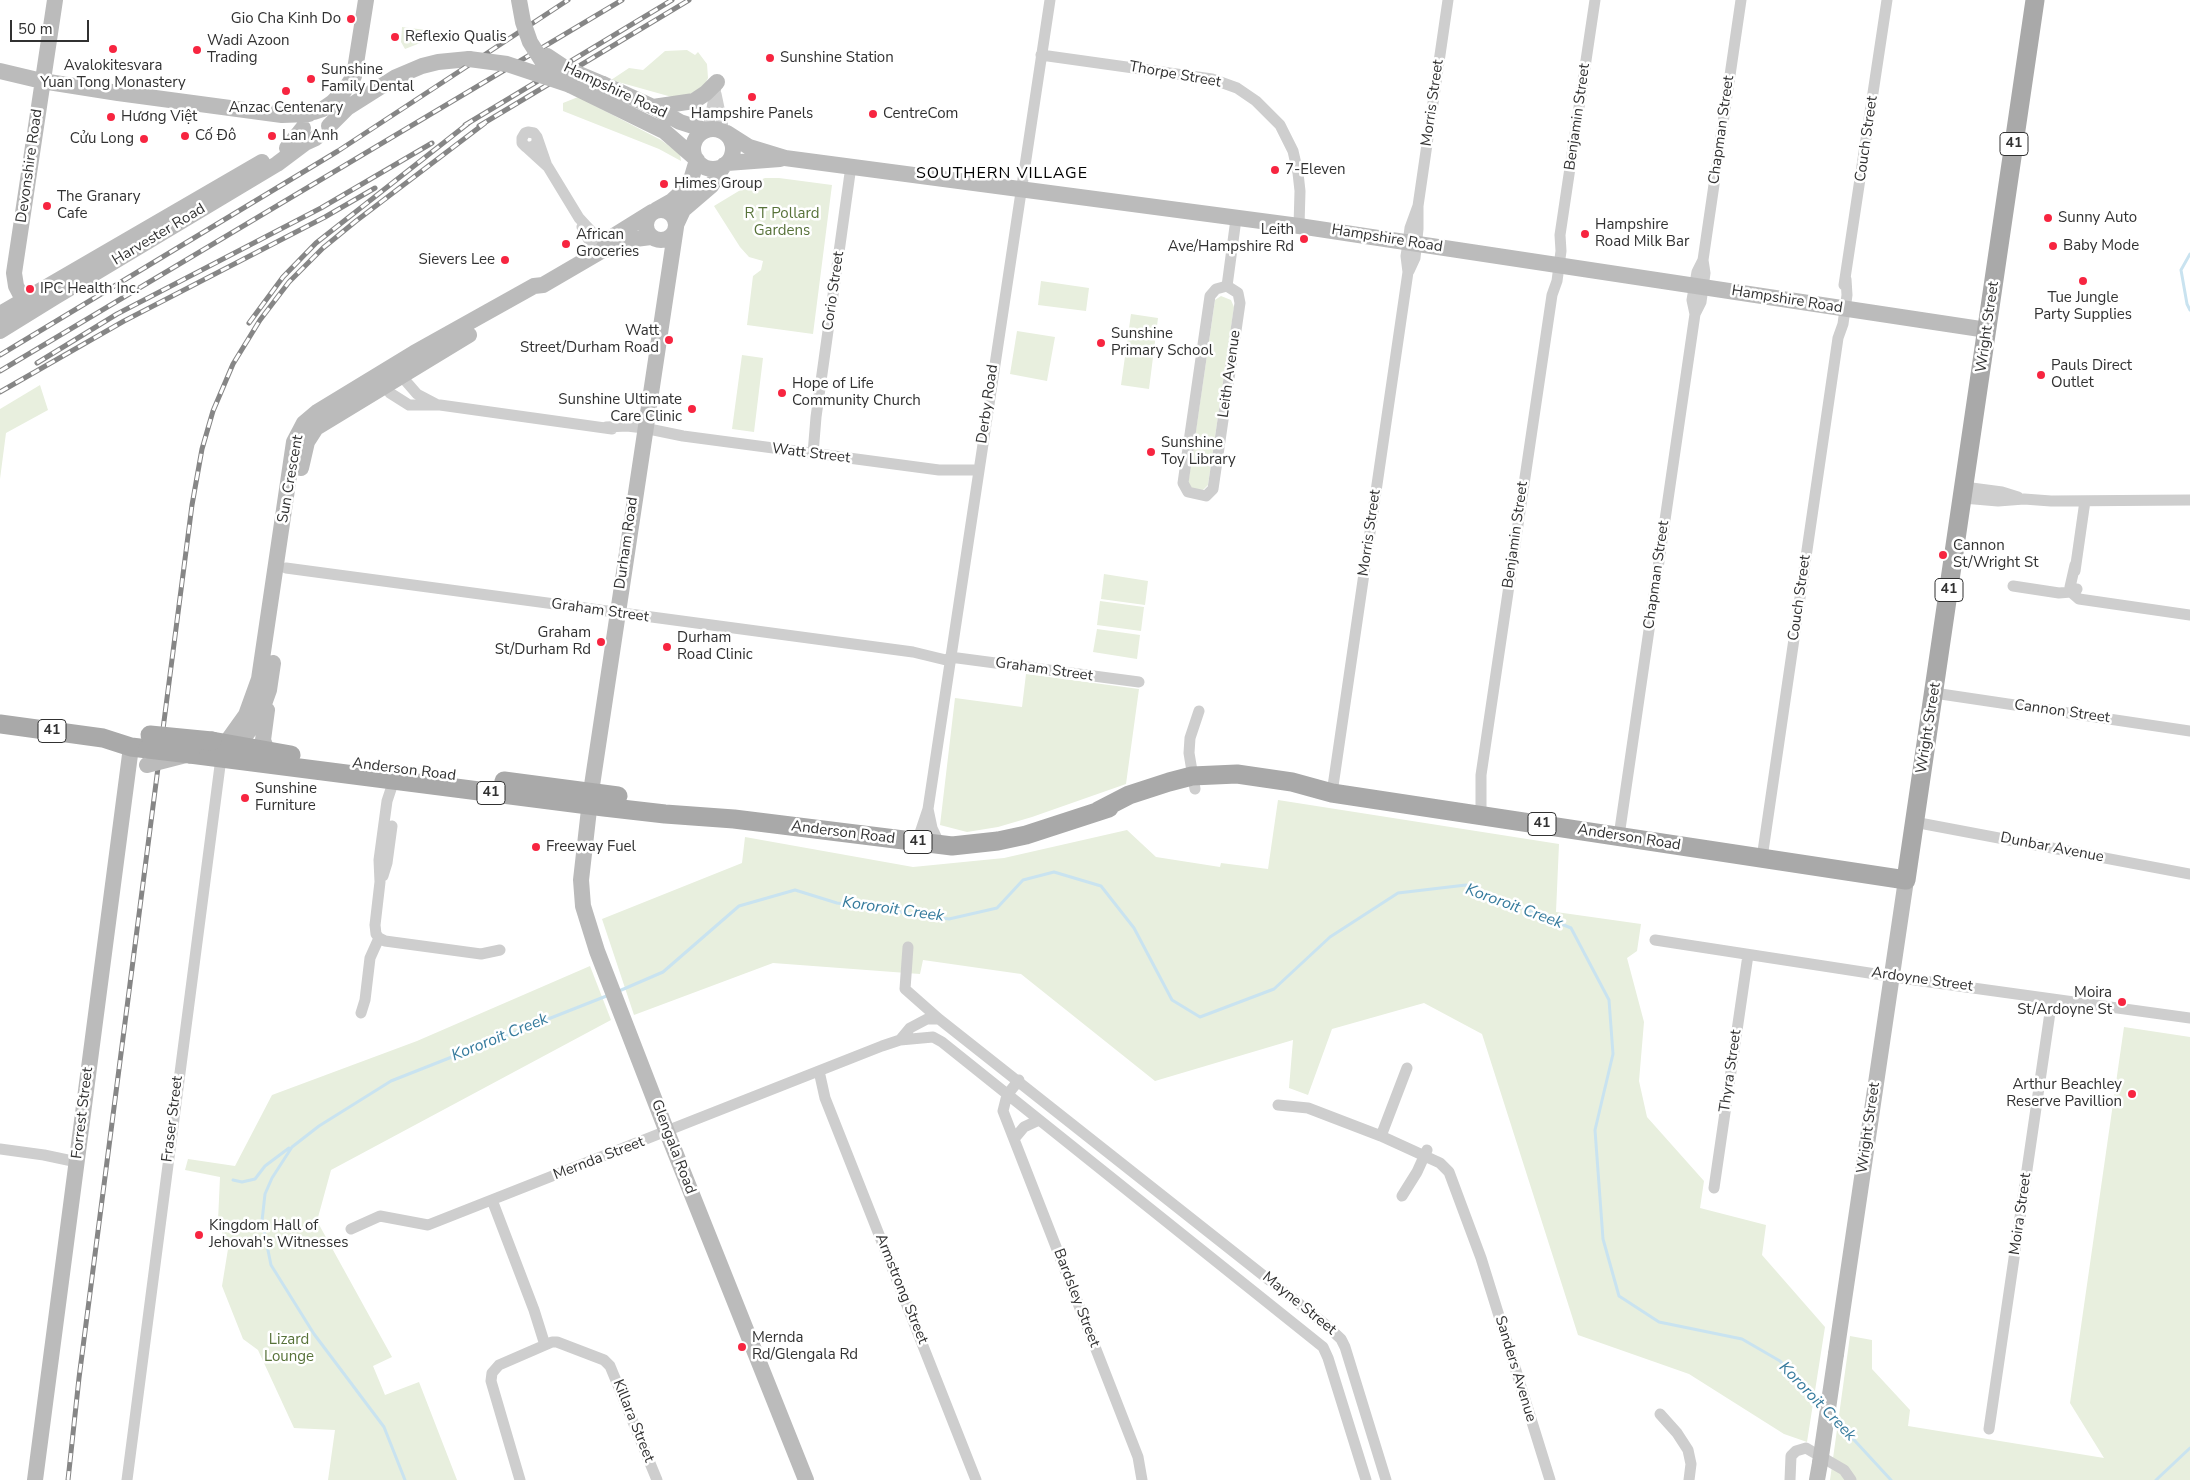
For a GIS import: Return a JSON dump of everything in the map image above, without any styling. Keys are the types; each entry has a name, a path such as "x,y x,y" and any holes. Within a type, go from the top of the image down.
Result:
{"main road":[{"name":"Wright Street","path":"1906,880 2035,0"},
{"name":"Anderson Road","path":"0,724 103,738 190,754 222,749 395,775 590,799 664,814 734,819 940,845 964,846 1026,835 1194,782 1229,774 1259,776 1292,782 1327,793 1906,880"},
{"name":"Anderson Road","path":"142,746 269,751 395,775"}],"street":[{"name":"Devonshire Road","path":"26,307 16,286 14,272 55,0"},
{"path":"0,71 42,81 282,115 309,124 344,91 354,76 366,0"},
{"name":"Hampshire Road","path":"519,0 523,22 530,42 548,69 570,85"},
{"name":"Derby Road","path":"917,842 928,808 1050,0"},
{"name":"Morris Street","path":"1327,793 1408,272 1414,258 1412,243 1448,0"},
{"name":"Benjamin Street","path":"1475,815 1552,295 1550,280 1556,266 1554,250 1560,235 1595,0"},
{"name":"Chapman Street","path":"1619,836 1695,314 1692,300 1699,286 1697,272 1703,260 1741,0"},
{"name":"Couch Street","path":"1762,858 1838,338 1836,323 1842,308 1840,293 1846,279 1887,0"},
{"name":"Hampshire Road","path":"530,42 560,65 653,106 680,122 707,130"},
{"name":"Thorpe Street","path":"1041,56 1212,79 1237,88 1256,100 1280,125 1293,151 1300,191 1299,226"},
{"name":"Hampshire Road","path":"309,124 325,116 329,126 336,117 359,100 396,77 417,68 438,62 469,59 486,60 507,64 570,85 664,131 696,159"},
{"path":"653,106 694,100 717,84"},
{"path":"707,130 717,84"},
{"path":"717,84 726,133"},
{"name":"Harvester Road","path":"0,331 26,307 284,150 294,142 309,124"},
{"path":"676,226 671,213 664,209 654,211 647,218 648,232 653,238 660,240 669,238 676,226 683,210 707,191 718,178 732,157 734,149 732,140 726,133 716,128 707,130 698,136 694,144 696,159 707,168 716,168 726,164"},
{"name":"Hampshire Road","path":"726,133 749,147 785,158 1299,226 1987,330"},
{"path":"548,167 525,146 534,146 537,143 537,137 548,167 579,218 591,231 600,252"},
{"name":"Hampshire Road","path":"726,164 785,158"},
{"name":"Sun Crescent","path":"600,252 607,240 672,201 684,190 691,179 696,159"},
{"name":"Corio Street","path":"810,454 851,166"},
{"path":"1227,286 1236,219"},
{"name":"Durham Road","path":"590,799 676,226"},
{"name":"Sun Crescent","path":"222,749 246,715 256,690 282,568 301,465 310,435 316,428 380,381 538,293 543,285 600,252 612,250 635,239 653,238"},
{"name":"Durham Road","path":"653,238 662,255 665,295"},
{"name":"Leith Avenue","path":"1227,286 1238,293 1240,303 1213,489 1206,496 1188,492 1183,483 1210,296 1216,289 1227,286"},
{"name":"Harvester Road","path":"0,314 26,307"},
{"name":"Watt Street","path":"399,370 421,397 440,405"},
{"name":"Watt Street","path":"380,381 399,400 409,405 440,405 606,427 626,426 644,431 939,470 955,476 977,474"},
{"path":"1963,492 2002,492 2024,499 2081,501 2190,500"},
{"path":"2074,591 2075,565 2081,528 2081,501"},
{"name":"Sun Crescent","path":"222,749 260,715 269,690 282,568"},
{"name":"Graham Street","path":"282,568 1138,682"},
{"path":"2013,586 2059,593 2074,591 2091,600 2190,614"},
{"path":"269,690 264,740 269,751"},
{"name":"Cannon Street","path":"1934,693 2190,731"},
{"path":"1194,782 1189,760 1190,744 1199,711"},
{"path":"126,782 135,771 142,746"},
{"name":"Forrest Street","path":"35,1480 126,782 142,746"},
{"name":"Fraser Street","path":"127,1480 222,749"},
{"path":"361,1013 365,1000 370,958 379,938 375,925 380,882 380,850 387,801 395,775"},
{"name":"Glengala Road","path":"590,799 581,880 583,906 598,952 667,1132 806,1480"},
{"name":"Derby Road","path":"928,808 932,828 940,845"},
{"name":"Dunbar Avenue","path":"1914,822 2190,874"},
{"name":"Wright Street","path":"1817,1480 1906,880"},
{"path":"379,938 385,941 481,954 500,950"},
{"name":"Ardoyne Street","path":"1655,940 1892,977 2190,1018"},
{"name":"Mayne Street","path":"908,947 905,989 939,1019 1019,1080 1341,1338 1386,1480"},
{"name":"Thyra Street","path":"1714,1188 1748,955"},
{"name":"Moira Street","path":"1989,1429 2052,999"},
{"path":"900,1040 910,1028 927,1019 939,1019"},
{"name":"Mayne Street","path":"900,1040 933,1037 958,1055 1323,1347 1366,1480"},
{"name":"Mernda Street","path":"351,1229 380,1216 428,1225 900,1040"},
{"path":"958,1055 969,1041"},
{"path":"1387,1138 1408,1068"},
{"name":"Armstrong Street","path":"815,1072 976,1480"},
{"path":"1007,1095 1019,1080"},
{"name":"Bardsley Street","path":"1007,1095 1003,1111 1138,1457 1142,1480"},
{"name":"Sanders Avenue","path":"1278,1105 1308,1108 1387,1138 1409,1144 1426,1154 1447,1160 1457,1172 1475,1228 1481,1258 1550,1480"},
{"path":"1014,1139 1024,1127 1039,1120"},
{"path":"0,1149 77,1159"},
{"path":"1402,1196 1418,1172 1426,1154"},
{"path":"1127,1192 1141,1178"},
{"path":"492,1200 548,1344 499,1365 492,1373 492,1381 520,1480"},
{"name":"Killara Street","path":"548,1344 566,1344 604,1360 610,1366 656,1480"},
{"path":"1660,1414 1677,1433 1688,1450 1691,1464 1689,1480"},
{"path":"1790,1480 1791,1456 1796,1451 1806,1448 1844,1470 1852,1480"},
{"name":"Bardsley Street","path":"1138,1457 1144,1464 1147,1480"}],"green space":[{"path":"402,27 442,32 443,34 405,49 401,42"},
{"path":"687,50 695,55 698,52 707,64 708,78 703,88 679,99 611,80 629,68 643,70 665,51"},
{"path":"578,97 661,140 680,154 681,161 659,149 563,111 563,103"},
{"name":"R T Pollard Gardens","path":"765,178 832,185 813,334 747,325 753,276 761,270 763,261 749,257 740,247 714,206 752,183"},
{"path":"1041,281 1089,288 1086,311 1038,305"},
{"path":"1221,296 1231,300 1234,307 1208,485 1203,490 1196,491 1188,485 1215,300"},
{"path":"1131,314 1158,318 1149,389 1121,385"},
{"path":"1017,331 1055,337 1047,381 1010,374"},
{"path":"742,355 763,358 754,432 732,429"},
{"path":"40,385 48,410 6,433 0,479 0,409"},
{"path":"1104,574 1148,581 1145,605 1101,599"},
{"path":"1100,601 1144,607 1141,631 1097,625"},
{"path":"1097,629 1140,635 1137,659 1093,652"},
{"path":"1026,674 1139,689 1126,784 998,827 967,832 940,825 955,698 1022,707"},
{"path":"1278,800 1559,844 1556,912 1641,924 1637,951 1627,958 1644,1022 1639,1081 1647,1117 1704,1181 1700,1208 1766,1225 1762,1255 1825,1327 1807,1442 1784,1434 1689,1374 1578,1335 1482,1034 1424,1003 1332,1029 1308,1095 1289,1088 1293,1040 1155,1081 1021,974 923,960 920,974 773,963 634,1015 602,919 742,863 745,837 913,867 1004,858 1127,830 1156,857 1220,867 1221,863 1268,869"},
{"name":"Lizard Lounge","path":"590,966 611,1020 331,1170 317,1221 392,1357 373,1366 385,1395 419,1382 457,1480 328,1480 335,1430 294,1428 258,1350 243,1339 222,1286 228,1249 218,1221 220,1177 185,1170 188,1159 235,1166 272,1095 417,1041"},
{"path":"2124,1027 2190,1037 2190,1480 1830,1480 1850,1336 1872,1340 1872,1369 1910,1410 1908,1426 2104,1458 2070,1403"}],"waterway":[{"name":"Kororoit Creek","path":"2190,254 2181,270 2187,304 2190,310"},
{"name":"Kororoit Creek","path":"619,991 663,972 739,906 795,890 837,903 949,919 997,908 1023,880 1054,872 1101,886 1134,928 1172,1000 1200,1017 1274,989 1330,937 1398,893 1466,885 1571,928 1609,1000 1613,1054 1595,1130 1603,1239 1619,1296 1659,1322 1742,1339 1780,1361 1822,1406"},
{"name":"Kororoit Creek","path":"405,1480 384,1427 314,1334 271,1265 262,1221 265,1194 272,1178 292,1147 319,1126 391,1081 609,995"},
{"path":"233,1180 242,1182 255,1179 265,1166 289,1148"},
{"name":"Kororoit Creek","path":"1832,1416 1891,1480"},
{"name":"Kororoit Creek","path":"2156,1480 2190,1448"}],"railway":[{"path":"0,355 338,151 568,0"},
{"path":"0,371 622,0"},
{"path":"465,125 672,0"},
{"path":"479,126 689,0"},
{"path":"249,323 283,277 316,243 470,122"},
{"path":"68,1480 79,1378 192,505 202,449 213,411 233,364 260,320 289,282 323,248 356,221 485,123"},
{"path":"37,363 117,314 321,208 432,143"},
{"path":"0,392 124,321 325,217 375,188"}],"place":[{"name":"Gio Cha Kinh Do","path":"351,19"},
{"name":"Reflexio Qualis","path":"395,37"},
{"name":"Avalokitesvara Yuan Tong Monastery","path":"113,49"},
{"name":"Wadi Azoon Trading","path":"197,50"},
{"name":"Sunshine Station","path":"770,58"},
{"name":"Sunshine Family Dental","path":"311,79"},
{"name":"Anzac Centenary","path":"286,91"},
{"name":"Hampshire Panels","path":"752,97"},
{"name":"CentreCom","path":"873,114"},
{"name":"Hương Việt","path":"111,117"},
{"name":"Cố Đô","path":"185,136"},
{"name":"Lan Anh","path":"272,136"},
{"name":"Cửu Long","path":"144,139"},
{"name":"7-Eleven","path":"1275,170"},
{"name":"Himes Group","path":"664,184"},
{"name":"The Granary Cafe","path":"47,206"},
{"name":"Sunny Auto","path":"2048,218"},
{"name":"Hampshire Road Milk Bar","path":"1585,234"},
{"name":"Leith Ave/Hampshire Rd","path":"1304,239"},
{"name":"African Groceries","path":"566,244"},
{"name":"Baby Mode","path":"2053,246"},
{"name":"Sievers Lee","path":"505,260"},
{"name":"Tue Jungle Party Supplies","path":"2083,281"},
{"name":"IPC Health Inc.","path":"30,289"},
{"name":"Watt Street/Durham Road","path":"669,340"},
{"name":"Sunshine Primary School","path":"1101,343"},
{"name":"Pauls Direct Outlet","path":"2041,375"},
{"name":"Hope of Life Community Church","path":"782,393"},
{"name":"Sunshine Ultimate Care Clinic","path":"692,409"},
{"name":"Sunshine Toy Library","path":"1151,452"},
{"name":"Cannon St/Wright St","path":"1943,555"},
{"name":"Graham St/Durham Rd","path":"601,642"},
{"name":"Durham Road Clinic","path":"667,647"},
{"name":"Sunshine Furniture","path":"245,798"},
{"name":"Freeway Fuel","path":"536,847"},
{"name":"Moira St/Ardoyne St","path":"2122,1002"},
{"name":"Arthur Beachley Reserve Pavillion","path":"2132,1094"},
{"name":"Kingdom Hall of Jehovah's Witnesses","path":"199,1235"},
{"name":"Mernda Rd/Glengala Rd","path":"742,1347"}],"district":[{"name":"SOUTHERN VILLAGE","path":"1002,174"}]}
